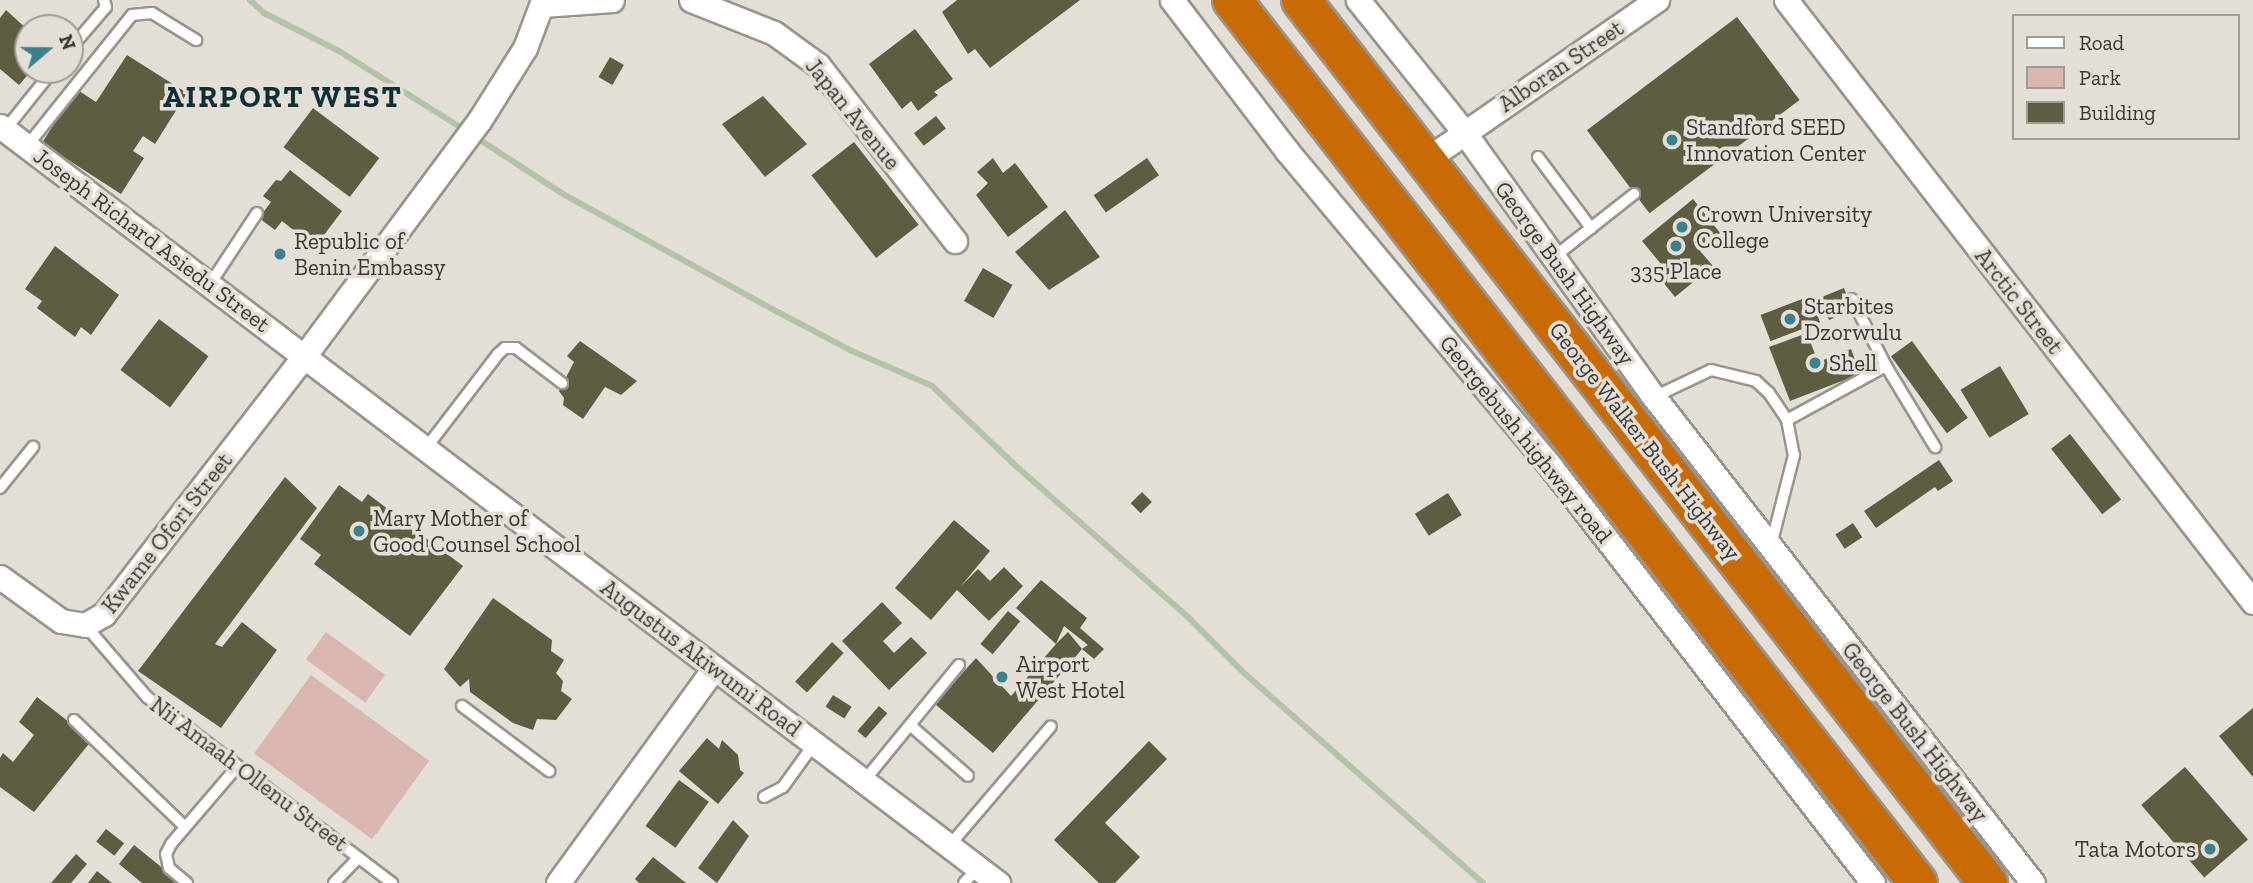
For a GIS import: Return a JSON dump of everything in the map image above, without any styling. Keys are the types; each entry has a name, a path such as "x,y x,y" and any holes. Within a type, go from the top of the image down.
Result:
{"highway":[{"path":"1233,0 1918,883"},
{"name":"George Walker Bush Highway","path":"1301,0 1427,159 1757,558 1988,883"}],"street":[{"path":"543,3 611,0"},
{"name":"Japan Avenue","path":"691,0 774,33 818,65 955,241"},
{"name":"Georgebush highway road","path":"1172,0 1287,151 1551,467 1873,883"},
{"name":"George Bush Highway","path":"1358,0 1464,132 1554,257 1654,397 1757,558 2033,883"},
{"name":"Alboran Street","path":"1427,159 1657,0"},
{"name":"Arctic Street","path":"1786,0 2253,603"},
{"name":"Kwame Ofori Street","path":"0,577 61,621 85,625 104,614 122,595 479,121 515,66 543,3"},
{"name":"Joseph Richard Asiedu Street","path":"3,128 305,355"},
{"name":"Augustus Akiwumi Road","path":"305,355 949,846 971,875 998,883"},
{"path":"558,883 714,668"}],"lane":[{"path":"84,33 106,7 104,0"},
{"path":"27,146 132,15 152,13 196,40"},
{"path":"3,128 41,84"},
{"path":"1538,157 1591,228"},
{"path":"1554,257 1634,194"},
{"path":"210,284 257,213"},
{"path":"1852,299 1886,366 1935,447"},
{"path":"426,447 505,348 516,348 562,383"},
{"path":"1787,420 1886,366"},
{"path":"1654,397 1711,370 1756,381 1769,393 1787,420 1794,455 1757,558"},
{"path":"0,488 33,447"},
{"name":"Nii Amaah Ollenu Street","path":"85,625 147,697 392,883"},
{"path":"864,781 959,665"},
{"path":"462,706 550,771"},
{"path":"74,720 186,827"},
{"path":"910,725 968,776"},
{"path":"949,846 1051,726"},
{"path":"764,797 783,787 814,744"},
{"path":"187,883 169,867 166,859 171,844 237,767"},
{"path":"334,883 358,858"}],"green space":[{"path":"326,632 385,675 365,702 306,660"},
{"path":"311,675 429,761 372,839 254,753"}],"building":[{"path":"957,0 1080,0 990,68 975,49 968,54 942,12"},
{"path":"6,10 14,17 14,81 0,69 0,18"},
{"path":"1737,17 1800,100 1649,213 1587,130"},
{"path":"915,29 953,79 934,92 938,95 918,111 911,101 902,109 869,64"},
{"path":"127,55 187,93 155,144 143,136 133,151 144,158 121,194 42,143 76,89 96,102"},
{"path":"610,57 624,65 612,85 598,77"},
{"path":"763,96 807,144 765,177 722,124"},
{"path":"313,108 379,158 350,197 284,147"},
{"path":"936,116 946,129 924,146 914,133"},
{"path":"854,142 919,225 876,258 811,175"},
{"path":"993,158 1003,173 1015,163 1048,207 1008,237 976,195 988,183 977,172"},
{"path":"1147,158 1159,175 1106,212 1094,195"},
{"path":"290,170 342,211 315,247 282,221 275,230 259,218 271,202 263,196 276,180 281,181"},
{"name":"335 Place","path":"1693,199 1721,234 1700,251 1713,266 1675,297 1658,276 1666,270 1642,241"},
{"path":"1065,210 1100,257 1049,290 1015,252"},
{"path":"55,246 119,295 91,335 81,327 75,337 37,308 42,301 25,289"},
{"path":"983,268 1012,285 993,318 964,301"},
{"path":"1844,288 1853,310 1829,320 1820,298"},
{"name":"Starbites Dzorwulu","path":"1810,296 1820,322 1771,341 1761,315"},
{"path":"159,319 209,356 170,407 120,370"},
{"path":"1807,333 1818,362 1851,349 1860,374 1790,401 1769,347"},
{"path":"580,341 637,381 621,395 605,387 583,419 563,405 564,398 559,391 574,362 567,356"},
{"path":"1912,341 1968,418 1947,433 1891,356"},
{"path":"2000,366 2029,414 1989,438 1961,390"},
{"path":"2070,434 2121,499 2102,514 2051,449"},
{"path":"1939,460 1953,481 1938,491 1935,487 1876,528 1864,511"},
{"path":"285,477 317,508 215,644 222,647 242,622 277,650 221,728 138,671"},
{"path":"339,485 362,502 368,494 463,566 410,636 314,564 321,555 300,539"},
{"path":"1142,492 1152,502 1141,513 1131,503"},
{"path":"1448,493 1462,515 1429,536 1415,514"},
{"path":"954,520 990,551 961,586 978,569 990,581 1004,567 1023,586 989,621 957,590 931,620 895,588"},
{"path":"1853,523 1862,537 1845,549 1835,534"},
{"path":"1041,580 1087,618 1080,628 1104,649 1094,659 1082,649 1088,645 1064,626 1056,644 1016,608"},
{"path":"493,598 552,640 551,651 564,660 556,673 563,681 561,691 572,699 556,720 537,719 533,730 513,723 470,692 469,679 460,687 444,669"},
{"path":"882,602 902,623 883,641 894,653 911,637 927,653 889,690 842,641"},
{"name":"Airport West Hotel","path":"1008,611 1020,621 993,654 980,644"},
{"name":"Airport West Hotel","path":"1068,632 1082,649 993,753 935,704 976,658 1011,696"},
{"path":"832,642 844,653 807,692 795,681"},
{"path":"833,695 852,707 844,719 826,707"},
{"path":"37,697 92,740 34,812 0,787 0,758 3,753 13,762 34,735 19,722"},
{"path":"879,706 887,713 866,738 857,731"},
{"path":"2253,708 2253,777 2219,736"},
{"path":"707,738 719,749 722,740 738,755 740,770 744,773 718,804 679,771"},
{"path":"1149,741 1167,759 1105,823 1140,857 1115,883 1099,883 1054,840"},
{"path":"2185,767 2248,839 2204,878 2141,805"},
{"path":"679,780 709,802 675,848 645,826"},
{"path":"733,820 749,836 717,883 698,868"},
{"path":"106,829 124,843 114,856 96,842"},
{"path":"134,845 181,883 142,883 119,864"},
{"path":"76,854 87,864 71,883 51,883"},
{"path":"653,857 686,883 639,883 635,879"},
{"path":"97,871 112,883 88,883"}],"waterway":[{"path":"250,0 264,13 339,51 465,130"},
{"path":"474,136 563,194 776,311 852,351 932,386 1016,466 1190,619 1244,673 1483,883"}],"place":[{"name":"Standford SEED Innovation Center","path":"1672,140"},
{"name":"Crown University College","path":"1682,227"},
{"name":"335 Place","path":"1676,246"},
{"name":"Republic of Benin Embassy","path":"280,254"},
{"name":"Starbites Dzorwulu","path":"1790,319"},
{"name":"Shell","path":"1815,363"},
{"name":"Mary Mother of Good Counsel School","path":"359,531"},
{"name":"Airport West Hotel","path":"1002,677"},
{"name":"Tata Motors","path":"2210,849"}],"district":[{"name":"AIRPORT WEST","path":"283,97"}]}
